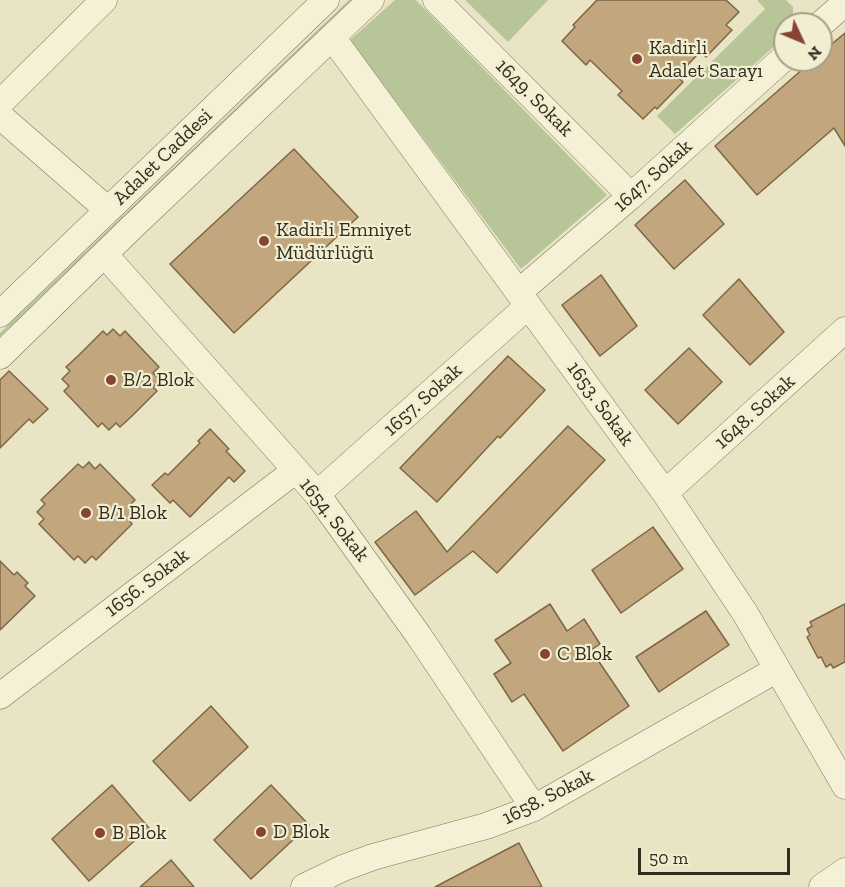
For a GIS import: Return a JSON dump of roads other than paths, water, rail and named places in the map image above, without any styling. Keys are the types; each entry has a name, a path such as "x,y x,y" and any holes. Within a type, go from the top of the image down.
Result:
{"street":[{"path":"0,103 104,0"},
{"name":"Adalet Caddesi","path":"0,314 326,0"},
{"path":"0,356 371,0"},
{"name":"1649. Sokak","path":"436,0 631,196"},
{"path":"833,14 845,3"},
{"name":"1653. Sokak","path":"332,37 665,493 722,577 845,786"},
{"name":"1647. Sokak","path":"524,299 631,196 773,68"},
{"path":"0,116 108,210"},
{"name":"1654. Sokak","path":"105,255 317,494 419,636 534,808"},
{"name":"1657. Sokak","path":"317,494 524,299"},
{"name":"1648. Sokak","path":"665,493 845,330"},
{"name":"1656. Sokak","path":"0,696 296,470"},
{"name":"1658. Sokak","path":"304,887 343,868 373,857 486,826 534,808 776,670"},
{"path":"822,887 845,871"}],"place":[{"name":"Kadirli Adalet Sarayı","path":"637,59"},
{"name":"Kadirli Emniyet Müdürlüğü","path":"264,241"},
{"name":"B/2 Blok","path":"111,380"},
{"name":"B/1 Blok","path":"86,513"},
{"name":"C Blok","path":"545,654"},
{"name":"D Blok","path":"261,832"},
{"name":"B Blok","path":"100,833"}]}
